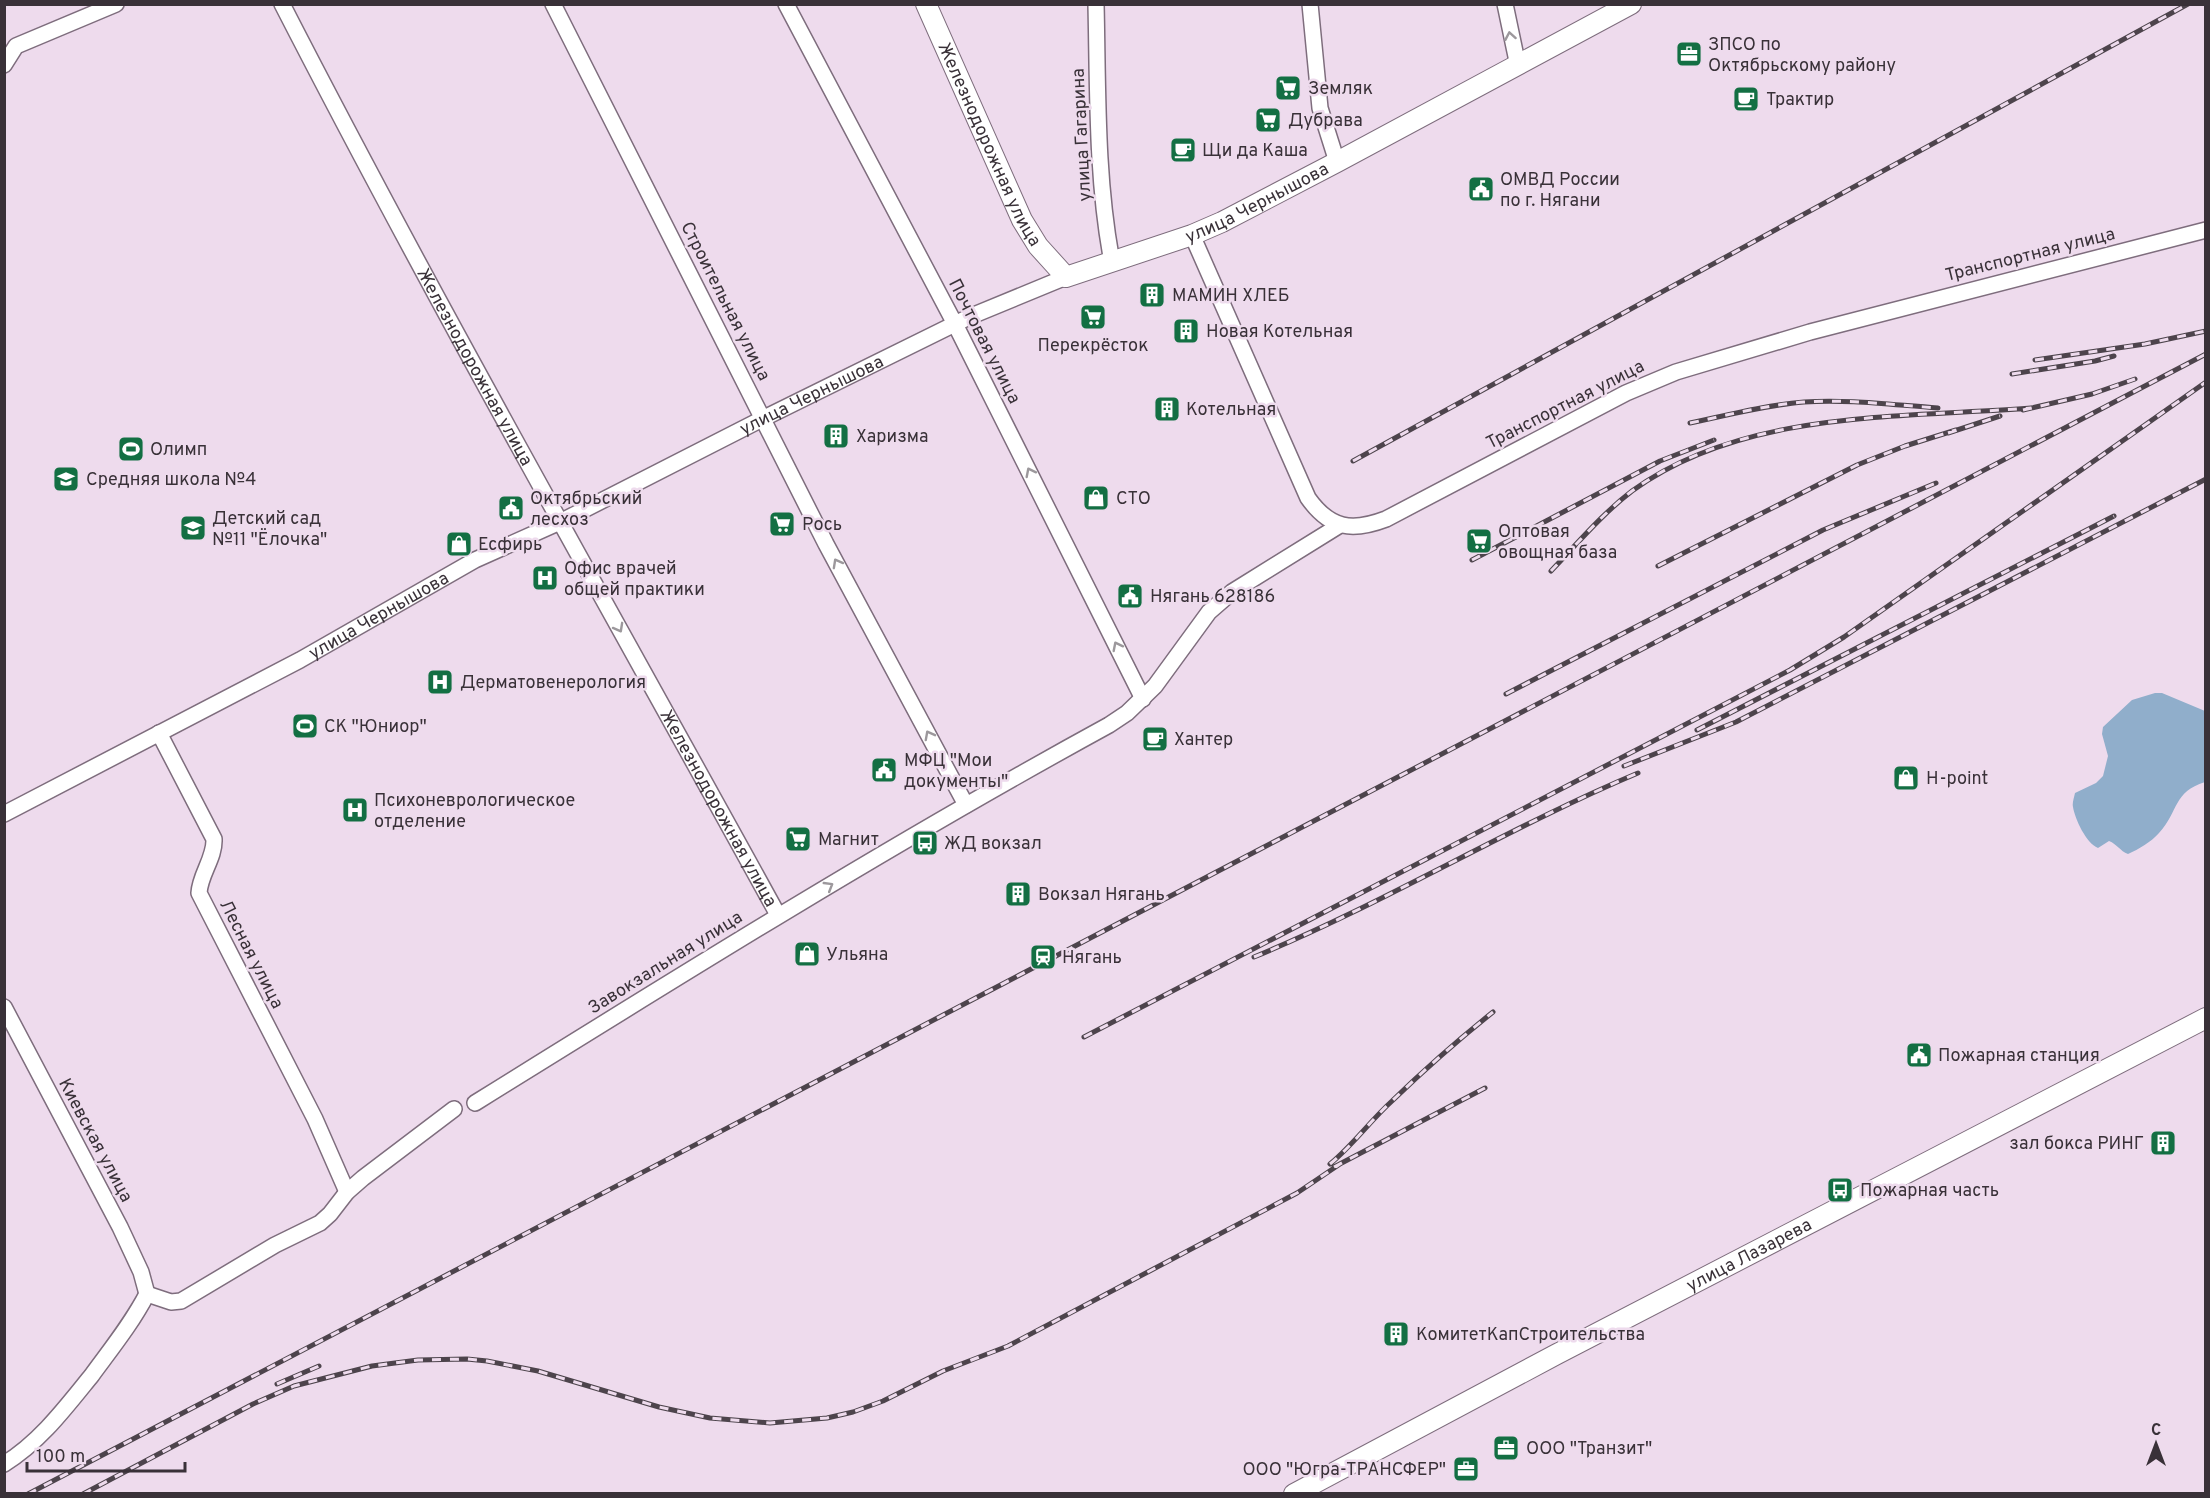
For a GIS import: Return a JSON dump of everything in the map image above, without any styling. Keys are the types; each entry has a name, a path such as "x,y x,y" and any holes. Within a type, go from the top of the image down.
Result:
{"main road":[{"name":"Железнодорожная улица","path":"926,4 1022,220 1038,246 1066,277"},
{"name":"улица Чернышова","path":"1066,277 1192,235 1337,162 1631,4"},
{"name":"улица Лазарева","path":"1294,1494 1557,1354 2205,1018"}],"street":[{"path":"4,65 16,46 116,4"},
{"name":"Железнодорожная улица","path":"282,4 335,108 560,522 778,915"},
{"name":"Строительная улица","path":"553,4 826,544 966,805"},
{"name":"Почтовая улица","path":"786,4 955,324 1143,699"},
{"name":"улица Гагарина","path":"1096,4 1100,167 1107,237 1112,262"},
{"path":"1310,4 1320,108 1337,162"},
{"path":"1505,4 1518,66"},
{"name":"Транспортная улица","path":"1340,525 1353,527 1371,525 1386,519 1626,393 1676,372 1810,332 2205,230"},
{"path":"1192,235 1304,491 1318,512 1340,525"},
{"name":"улица Чернышова","path":"4,814 372,620 460,568 560,522 991,306 1066,277"},
{"name":"Завокзальная улица","path":"475,1103 778,915 966,805 1109,725 1143,699 1209,612 1232,592 1340,525"},
{"name":"Лесная улица","path":"159,733 214,839 212,854 199,886 199,893 315,1119 347,1192"},
{"name":"Киевская улица","path":"4,1006 120,1227 141,1272 147,1294"},
{"path":"4,1464 25,1450 63,1410 114,1346 147,1294 171,1302 192,1297 275,1245 320,1223 347,1192 374,1168 454,1109"}],"water":[{"path":"2162,693 2205,711 2205,782 2187,791 2159,833 2141,848 2128,854 2109,841 2098,848 2085,836 2079,824 2073,805 2075,793 2096,783 2103,776 2108,756 2102,734 2103,727 2132,700"}],"railway":[{"path":"1353,461 2188,4"},
{"path":"2035,360 2145,344 2206,331"},
{"path":"28,1494 2206,354"},
{"path":"2012,374 2114,356"},
{"path":"2023,410 2092,394 2135,379"},
{"path":"1084,1037 1790,670 1844,637 2206,382"},
{"path":"1690,423 1761,408 1804,402 1854,402 1938,408"},
{"path":"1551,571 1600,519 1632,491 1676,465 1723,445 1772,432 1824,423 1876,417 2031,408"},
{"path":"1948,433 2000,416"},
{"path":"1658,566 1857,465 1905,446 1956,430"},
{"path":"1472,560 1660,461 1714,440"},
{"path":"1624,766 1736,722 2206,479"},
{"path":"1506,694 1823,530 1936,483"},
{"path":"1697,730 2114,516"},
{"path":"1254,957 1303,936 1541,817 1638,773"},
{"path":"1330,1164 1416,1078 1493,1012"},
{"path":"1334,1167 1485,1088"},
{"path":"83,1494 253,1404 294,1386 372,1366 418,1360 467,1359 538,1371 659,1407 710,1418 770,1423 827,1418 853,1412 883,1401 943,1371 1008,1346 1297,1193 1340,1164"},
{"path":"277,1384 319,1366"}],"place":[{"name":"ЗПСО по Октябрьскому району","path":"1689,54"},
{"name":"Земляк","path":"1288,88"},
{"name":"Трактир","path":"1746,99"},
{"name":"Дубрава","path":"1268,120"},
{"name":"Щи да Каша","path":"1183,150"},
{"name":"ОМВД России по г. Нягани","path":"1481,189"},
{"name":"МАМИН ХЛЕБ","path":"1152,295"},
{"name":"Перекрёсток","path":"1093,317"},
{"name":"Новая Котельная","path":"1186,331"},
{"name":"Котельная","path":"1167,409"},
{"name":"Харизма","path":"836,436"},
{"name":"Олимп","path":"131,449"},
{"name":"Средняя школа №4","path":"66,479"},
{"name":"СТО","path":"1096,498"},
{"name":"Октябрьский лесхоз","path":"511,508"},
{"name":"Рось","path":"782,524"},
{"name":"Детский сад №11 \"Ёлочка\"","path":"193,528"},
{"name":"Оптовая овощная база","path":"1479,541"},
{"name":"Есфирь","path":"459,544"},
{"name":"Офис врачей общей практики","path":"545,578"},
{"name":"Нягань 628186","path":"1130,596"},
{"name":"Дерматовенерология","path":"440,682"},
{"name":"СК \"Юниор\"","path":"305,726"},
{"name":"Хантер","path":"1155,739"},
{"name":"МФЦ \"Мои документы\"","path":"884,770"},
{"name":"H-point","path":"1906,778"},
{"name":"Психоневрологическое отделение","path":"355,810"},
{"name":"Магнит","path":"798,839"},
{"name":"ЖД вокзал","path":"925,843"},
{"name":"Вокзал Нягань","path":"1018,894"},
{"name":"Ульяна","path":"807,954"},
{"name":"Нягань","path":"1043,957"},
{"name":"Пожарная станция","path":"1919,1055"},
{"name":"зал бокса РИНГ","path":"2163,1143"},
{"name":"Пожарная часть","path":"1840,1190"},
{"name":"КомитетКапСтроительства","path":"1396,1334"},
{"name":"ООО \"Транзит\"","path":"1506,1448"},
{"name":"ООО \"Югра-ТРАНСФЕР\"","path":"1466,1469"}]}
